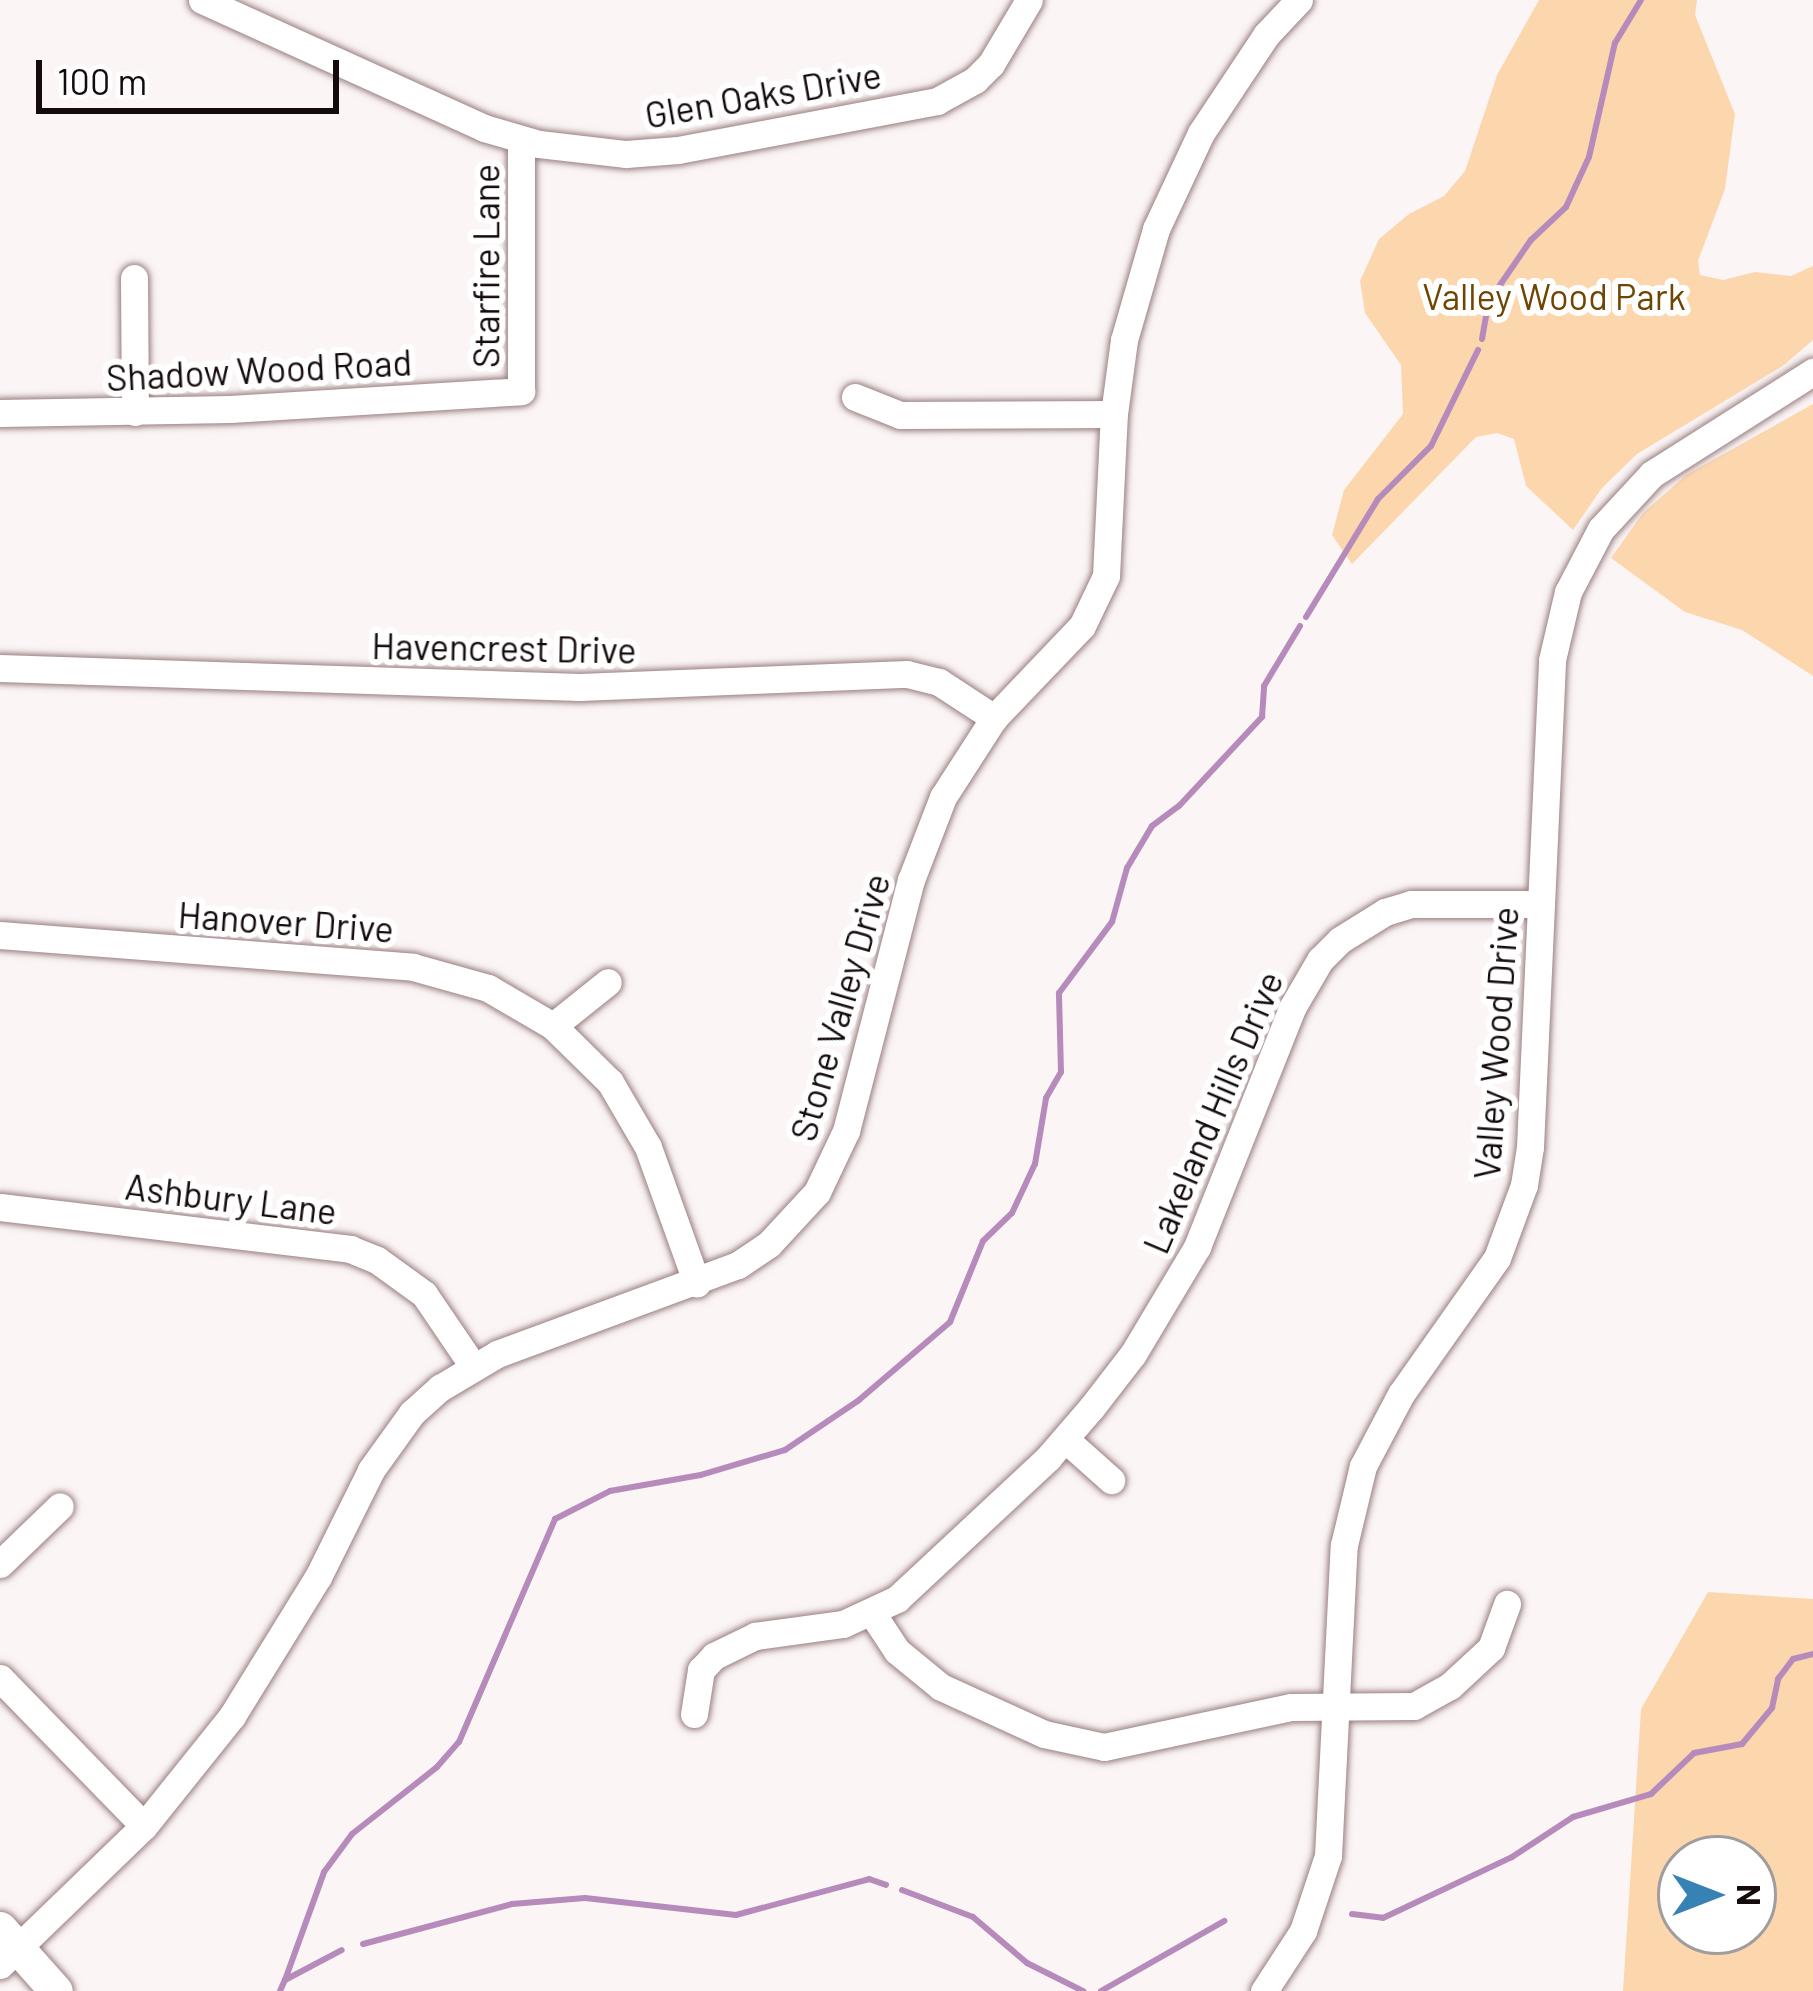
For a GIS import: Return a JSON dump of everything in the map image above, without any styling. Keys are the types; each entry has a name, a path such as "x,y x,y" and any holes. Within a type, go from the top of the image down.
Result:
{"main road":[{"path":"6,1947 56,1991"}],"street":[{"name":"Glen Oaks Drive","path":"202,0 521,140 580,151 678,150 937,100 975,80 991,64 1029,0"},
{"name":"Stone Valley Drive","path":"6,1947 144,1826 232,1716 279,1645 389,1441 440,1388 472,1366 697,1284 769,1244 817,1192 834,1162 925,838 959,769 994,718 1064,647 1096,602 1111,551 1114,414 1137,286 1175,184 1233,83 1299,0"},
{"name":"Starfire Lane","path":"521,140 521,392"},
{"path":"134,278 135,412"},
{"name":"Valley Wood Drive","path":"1264,1991 1303,1931 1318,1894 1331,1822 1344,1545 1363,1466 1401,1394 1497,1258 1524,1185 1552,660 1562,610 1582,560 1601,529 1652,474 1813,372"},
{"name":"Shadow Wood Road","path":"0,413 135,412 521,392"},
{"path":"855,397 900,415 1114,414"},
{"name":"Havencrest Drive","path":"0,668 603,687 907,674 939,682 994,718"},
{"name":"Lakeland Hills Drive","path":"694,1714 701,1670 733,1643 843,1624 872,1613 921,1581 1065,1439 1133,1354 1197,1247 1292,1008 1320,960 1361,924 1411,904 1541,904"},
{"name":"Hanover Drive","path":"0,935 413,967 488,988 554,1026 584,1052 631,1114 697,1284"},
{"path":"554,1026 608,982"},
{"name":"Ashbury Lane","path":"0,1207 350,1249 402,1275 424,1294 472,1366"},
{"path":"1065,1439 1111,1480"},
{"path":"0,1564 60,1506"},
{"path":"872,1613 897,1651 941,1687 1074,1743 1132,1745 1277,1709 1394,1710 1434,1698 1491,1648 1507,1604"},
{"path":"0,1678 144,1826"}],"green space":[{"name":"Valley Wood Park","path":"1539,0 1697,0 1695,15 1735,114 1725,189 1698,261 1700,275 1723,280 1755,272 1791,276 1813,266 1813,340 1784,365 1637,454 1602,488 1573,530 1526,486 1514,439 1497,433 1476,437 1352,564 1332,535 1344,490 1403,414 1401,365 1365,313 1360,281 1379,239 1409,214 1444,196 1465,171 1497,75"},
{"path":"1813,404 1813,676 1742,630 1685,612 1611,558 1643,513 1686,475"},
{"path":"1708,1592 1813,1599 1813,1991 1623,1991 1641,1709"}],"waterway":[{"path":"1482,339 1489,301 1531,240 1566,207 1589,157 1615,43 1641,0"},
{"path":"1306,617 1378,499 1431,446 1478,350"},
{"path":"285,1980 324,1872 352,1834 437,1767 459,1742 555,1519 610,1491 701,1475 785,1450 859,1400 950,1322 983,1241 1012,1213 1035,1164 1046,1098 1061,1072 1059,993 1112,922 1127,868 1152,826 1179,806 1262,717 1264,686 1300,626"},
{"path":"1352,1914 1383,1918 1512,1857 1573,1817 1651,1794 1694,1753 1742,1744 1772,1708 1778,1679 1793,1659 1813,1654"},
{"path":"363,1944 512,1904 585,1898 736,1915 869,1879 886,1885"},
{"path":"902,1890 973,1917 1027,1963 1083,1991"},
{"path":"1101,1991 1224,1921"},
{"path":"280,1991 285,1980 342,1950"}]}
